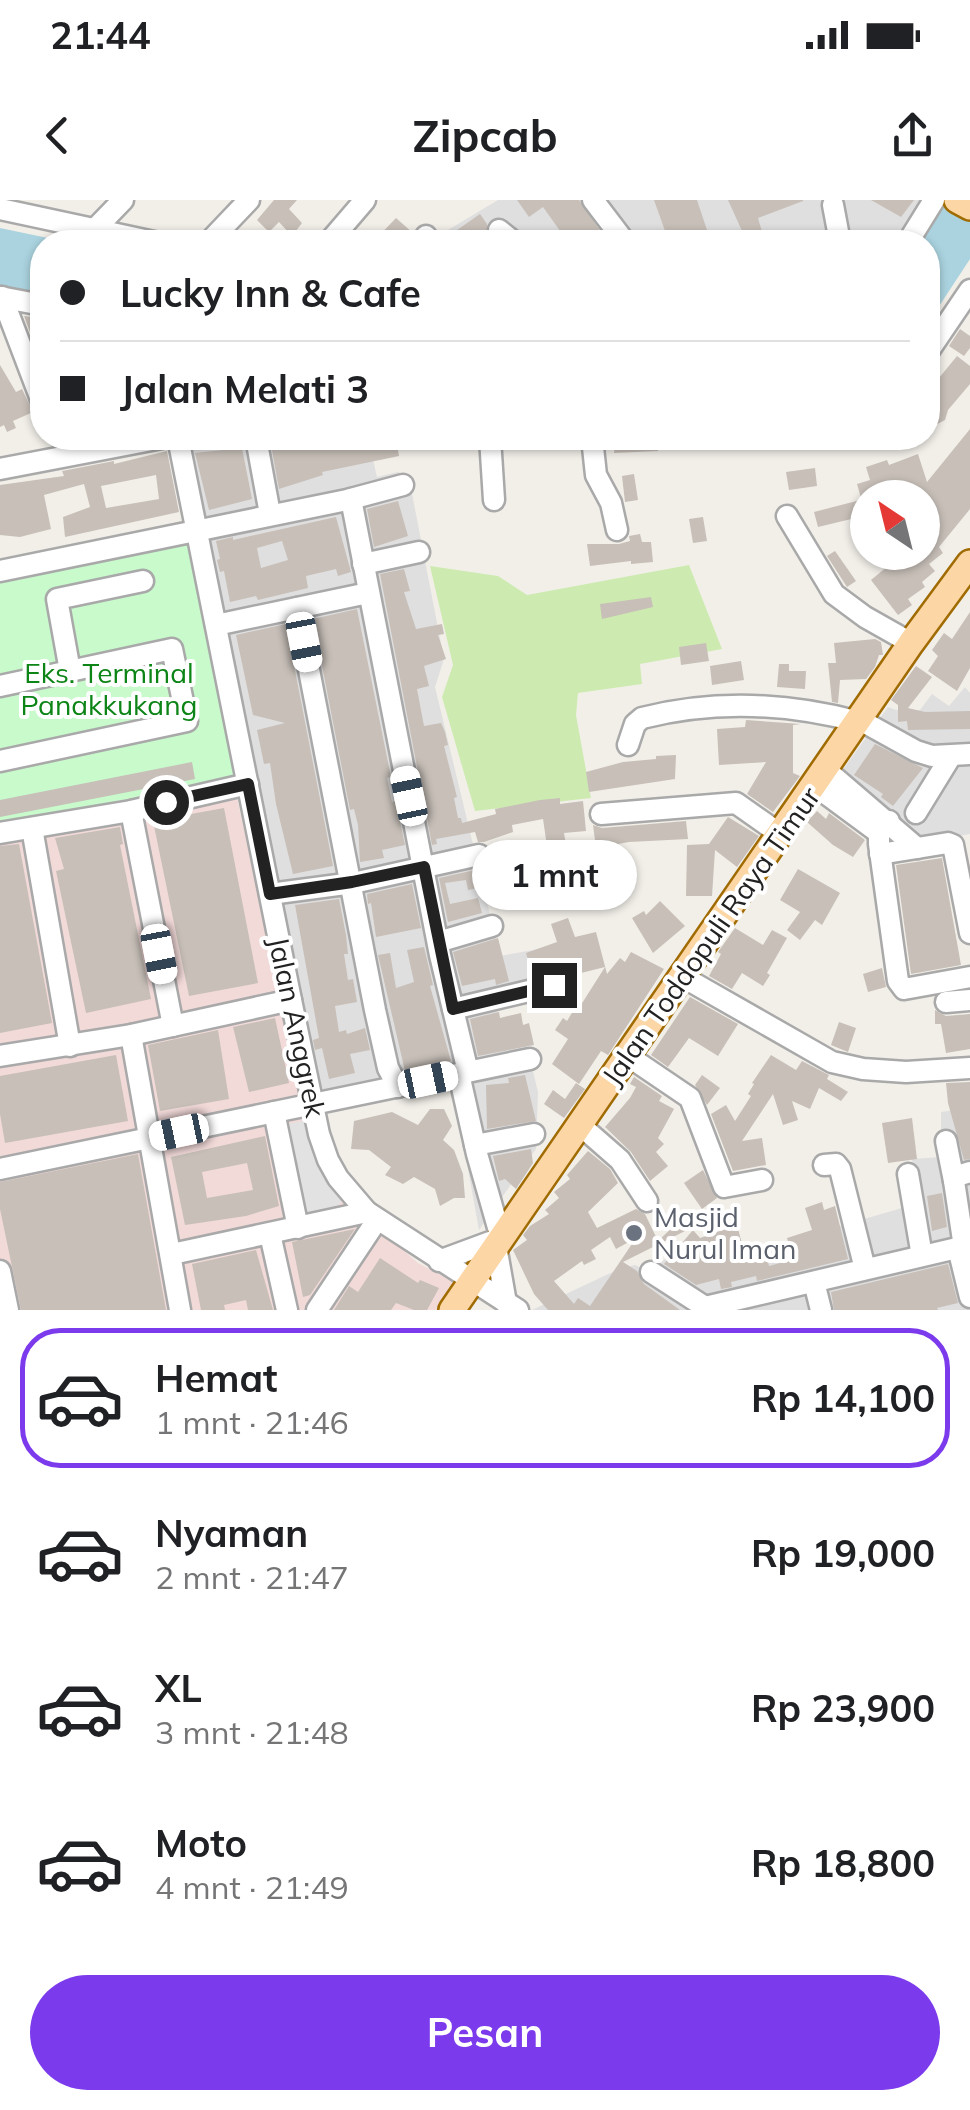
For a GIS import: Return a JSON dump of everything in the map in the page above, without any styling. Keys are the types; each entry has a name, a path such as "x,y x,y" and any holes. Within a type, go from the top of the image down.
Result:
{"main road":[{"path":"957,200 970,203"},
{"name":"Jalan Toddopuli Raya Timur","path":"452,1310 911,642 970,563"}],"street":[{"path":"0,209 94,230 123,200"},
{"path":"220,230 249,200"},
{"path":"339,230 365,200"},
{"path":"593,200 616,230"},
{"path":"915,230 934,200"},
{"path":"833,204 838,230"},
{"path":"940,334 970,290"},
{"path":"1,297 30,303"},
{"path":"1,297 30,367"},
{"path":"76,450 80,454"},
{"path":"0,469 100,450"},
{"name":"Jalan Anggrek","path":"181,450 328,1160 338,1178 372,1216 512,1306"},
{"path":"258,450 270,514"},
{"path":"491,450 494,500"},
{"path":"593,450 596,475 611,503 617,530"},
{"path":"0,571 403,486"},
{"path":"352,499 368,593 434,865 438,942 475,1145 512,1306"},
{"path":"788,516 834,594 865,617 911,642"},
{"path":"363,564 419,552"},
{"path":"70,671 57,599 143,581"},
{"path":"216,625 368,593"},
{"path":"297,608 379,1030 388,1068 398,1087"},
{"path":"0,686 172,649 187,721 0,761"},
{"path":"628,745 635,724 642,718 705,706 786,708 859,721 910,748 950,755 916,813"},
{"path":"820,777 883,836 917,848 962,842 970,933"},
{"path":"0,833 131,811 248,784"},
{"path":"601,814 736,803 780,834"},
{"path":"131,811 173,1026"},
{"path":"32,828 70,1046"},
{"path":"883,836 917,848"},
{"path":"883,836 901,986 904,989 970,977"},
{"path":"270,894 352,882 479,855"},
{"path":"438,942 492,926"},
{"path":"683,977 832,1062 863,1070 906,1072 970,1068"},
{"path":"453,1009 554,985"},
{"path":"0,1056 131,1035 292,1000"},
{"path":"946,1002 970,1000"},
{"path":"131,1035 180,1310"},
{"path":"628,1056 690,1098 724,1186 762,1180"},
{"path":"0,1168 530,1060"},
{"path":"274,1112 298,1228"},
{"path":"580,1125 620,1160 647,1201"},
{"path":"475,1145 534,1134"},
{"path":"946,1141 962,1176 970,1296"},
{"path":"824,1165 836,1164 840,1169 865,1269"},
{"path":"908,1174 922,1256"},
{"path":"172,1254 372,1216"},
{"path":"317,1310 372,1216"},
{"path":"270,1234 287,1310"},
{"path":"440,1262 498,1242"},
{"path":"651,1272 705,1307 964,1247"},
{"path":"0,1272 8,1310"},
{"path":"814,1282 821,1310"}],"shaded area":[{"path":"498,200 935,200 911,230 448,230"},
{"path":"189,450 371,450 377,477 398,472 409,478 444,659 435,687 500,956 550,947 556,979 495,996 500,1028 521,1022 538,1092 536,1149 479,1230 452,1081 314,1113"},
{"path":"965,687 970,693 970,834 919,843 839,775 888,707 920,710 932,694 949,706"},
{"path":"236,793 316,1158 344,1198 418,1263 459,1284 441,1310 0,1310 0,839"},
{"path":"970,1108 970,1310 532,1310 619,1269 635,1265 648,1271 693,1240 706,1265 919,1203 912,1159 941,1157 941,1112"},
{"path":"306,1120 316,1158 344,1198 338,1206 300,1217 283,1125"}],"green space":[{"name":"Eks. Terminal Panakkukang","path":"190,537 239,776 0,825 0,576"},
{"path":"689,565 722,649 640,664 642,684 578,693 576,715 591,798 475,811 442,697 453,665 430,566 498,576 527,595"}],"water":[{"path":"947,200 970,200 970,259 940,305 940,230 928,230"},
{"path":"0,228 30,234 30,292 0,286"}],"building":[{"path":"274,200 297,200 289,209 302,223 297,230 286,230 279,222 267,230 257,220"},
{"path":"517,200 579,200 600,230 559,230 543,207 529,217"},
{"path":"654,200 697,200 707,230 665,230"},
{"path":"728,200 803,200 758,218 762,230 742,230"},
{"path":"871,200 914,200 901,217"},
{"path":"480,214 487,224 487,230 457,230"},
{"path":"396,218 410,230 384,230"},
{"path":"960,329 970,336 970,348 964,356 949,346"},
{"path":"957,356 970,366 970,384 940,423 940,377"},
{"path":"0,365 16,392 22,389 30,413 13,421 16,428 7,432 4,425 0,427"},
{"path":"970,429 970,509 940,546 940,480 929,480"},
{"path":"242,450 252,499 209,510 195,453"},
{"path":"272,450 398,450 399,456 322,472 323,475 279,489"},
{"path":"614,450 658,450 658,451 614,453"},
{"path":"167,451 179,512 65,537 63,517 90,507 84,484 44,495 51,529 20,537 0,535 0,485","holes":["156,475 159,499 106,508 101,486"]},
{"path":"918,454 926,480 870,480 866,467 887,460 889,465"},
{"path":"815,468 817,486 789,490 786,472"},
{"path":"634,474 638,500 625,502 622,476"},
{"path":"398,501 408,536 374,547 367,509"},
{"path":"850,503 850,519 818,527 814,512"},
{"path":"336,517 351,572 338,576 336,569 306,576 308,588 230,602 224,571 220,572 217,560 220,559 216,541","holes":["282,541 288,560 261,568 257,548"]},
{"path":"703,517 707,541 693,543 689,519"},
{"path":"640,534 642,542 651,542 653,562 590,566 587,544 619,544"},
{"path":"835,551 856,581 847,587 827,556"},
{"path":"404,569 410,591 404,592 416,629 442,624 444,634 438,635 446,659 424,666 429,686 417,689 424,726 441,723 445,732 448,745 444,746 457,797 454,798 458,818 462,823 496,814 495,809 540,800 560,798 560,804 583,801 586,831 564,833 567,850 548,853 543,819 512,825 513,832 484,842 478,842 475,832 436,839 437,844 432,845 380,574"},
{"path":"883,570 935,571 922,582 925,587 908,599 912,605 898,615 871,580"},
{"path":"651,597 653,607 602,619 600,604"},
{"path":"357,609 391,777 387,778 405,845 382,850 384,858 360,862 358,825 354,809 350,810 313,619"},
{"path":"970,612 970,668 957,691 928,671 938,656 932,650 944,633 952,639"},
{"path":"286,624 333,866 293,874 270,763 264,764 257,730 285,723 253,715 236,635"},
{"path":"875,639 881,642 883,655 879,655 875,667 866,679 840,680 838,703 832,702 828,663 836,663 834,643"},
{"path":"706,643 709,661 681,665 679,647"},
{"path":"741,661 744,680 712,685 710,666"},
{"path":"779,664 789,664 789,671 806,671 805,689 777,687"},
{"path":"916,666 932,677 908,708 925,712 970,711 970,729 908,730 907,721 898,722 898,705 891,700"},
{"path":"746,720 801,724 793,725 793,773 800,776 773,812 747,794 766,762 719,765 717,729 745,727"},
{"path":"875,744 923,768 893,806 881,797 883,794 854,775"},
{"path":"676,755 675,779 589,792 586,772"},
{"path":"192,762 195,779 0,817 0,800"},
{"path":"224,808 258,983 189,996 153,821"},
{"path":"817,811 826,819 829,813 865,840 853,857 807,822"},
{"path":"728,817 759,836 737,867 715,850 712,896 686,896 687,845 709,844"},
{"path":"686,821 688,839 596,848 593,825 602,828"},
{"path":"120,827 120,845 151,999 86,1013 56,871 64,869 55,838"},
{"path":"19,844 52,1023 0,1033 0,846"},
{"path":"942,858 961,965 911,974 896,865"},
{"path":"798,869 840,893 822,925 815,920 800,940 787,930 800,912 780,900"},
{"path":"475,870 478,888 468,890 466,880 445,883 450,904 478,898 482,913 448,922 439,878"},
{"path":"412,884 421,928 376,937 367,894"},
{"path":"339,899 348,980 353,979 357,1002 335,1006 339,1032 346,1030 347,1034 365,1028 370,1050 350,1054 355,1073 329,1079 322,1048 315,1050 313,1040 319,1038 295,905"},
{"path":"660,901 685,926 653,953 632,918 644,911 646,915"},
{"path":"568,918 575,937 596,932 607,974 620,958 625,962 631,952 664,969 608,1055 601,1051 579,1084 552,1064 568,1039 555,1030 563,1018 567,1021 576,1006 579,1008 605,967 565,977 559,966 532,974 526,953 557,942 551,924"},
{"path":"735,928 763,945 772,930 787,938 763,986 742,973 732,989 709,976 721,954 718,952"},
{"path":"498,938 509,981 496,985 495,979 462,986 453,952"},
{"path":"424,947 433,985 430,986 451,1061 405,1071 378,955 390,953 396,988 414,982 407,950"},
{"path":"882,968 886,987 868,992 863,974"},
{"path":"690,997 738,1024 718,1056 689,1038 668,1067 651,1055"},
{"path":"935,1010 946,1016 970,1014 970,1049 946,1053 941,1024 935,1024"},
{"path":"499,1012 500,1018 521,1013 523,1025 529,1023 534,1045 478,1056 470,1019"},
{"path":"275,1018 289,1083 249,1092 233,1027"},
{"path":"839,1022 856,1028 848,1052 831,1045"},
{"path":"218,1030 229,1099 160,1111 148,1045"},
{"path":"116,1055 128,1121 5,1143 0,1076"},
{"path":"771,1055 796,1070 802,1061 829,1075 827,1079 848,1092 841,1101 819,1088 810,1109 792,1101 798,1120 783,1125 773,1094 742,1141 762,1138 766,1165 733,1171 711,1114 726,1105 735,1121 751,1096 748,1094 752,1083"},
{"path":"525,1075 536,1121 487,1129 486,1085 509,1083 508,1078"},
{"path":"702,1075 720,1088 707,1105 695,1085"},
{"path":"634,1077 662,1096 659,1101 674,1109 658,1138 664,1144 656,1152 668,1166 650,1181 631,1152 605,1127 630,1098 636,1087 630,1084"},
{"path":"970,1082 970,1159 964,1160 946,1083"},
{"path":"576,1083 585,1089 564,1118 544,1104 553,1090 565,1099"},
{"path":"430,1109 444,1109 452,1126 443,1140 454,1150 463,1174 465,1198 454,1198 440,1206 435,1189 414,1177 403,1184 385,1175 391,1167 369,1150 351,1149 354,1121 392,1112 418,1125"},
{"path":"912,1118 917,1159 888,1163 882,1123"},
{"path":"265,1136 279,1206 246,1216 185,1225 171,1157","holes":["247,1163 253,1190 207,1198 202,1172"]},
{"path":"531,1149 533,1163 516,1189 505,1179 499,1181 493,1156"},
{"path":"588,1151 610,1169 618,1183 588,1212 597,1228 636,1209 645,1214 658,1241 681,1219 691,1228 623,1262 637,1271 644,1284 680,1310 548,1310 534,1294 513,1250 527,1240 523,1235 530,1226 549,1214 545,1210 559,1198 554,1192 570,1179 567,1175","holes":["610,1237 616,1249 636,1238 590,1306 578,1298 574,1304 554,1281 582,1261 584,1265 596,1259 591,1250"]},
{"path":"138,1154 166,1310 21,1310 0,1209 0,1182"},
{"path":"703,1170 717,1198 702,1209 684,1183"},
{"path":"942,1193 947,1227 932,1231 927,1196"},
{"path":"822,1202 824,1210 835,1206 848,1259 757,1281 756,1276 731,1282 732,1287 721,1289 719,1279 696,1285 664,1264 693,1230 700,1238 737,1225 744,1251 763,1245 769,1266 791,1260 787,1238 812,1230 805,1208"},
{"path":"355,1229 310,1295 303,1297 292,1242"},
{"path":"256,1250 273,1310 248,1310 246,1300 224,1305 225,1310 201,1310 192,1264"},
{"path":"380,1258 418,1283 420,1280 439,1288 427,1310 396,1303 391,1310 334,1310 349,1286 358,1292"},
{"path":"948,1264 958,1303 938,1310 834,1310 831,1292"}],"place":[{"name":"Masjid Nurul Iman","path":"634,1233"}],"route":[{"path":"166,802 248,784 270,894 424,867 453,1009 554,985"}]}
